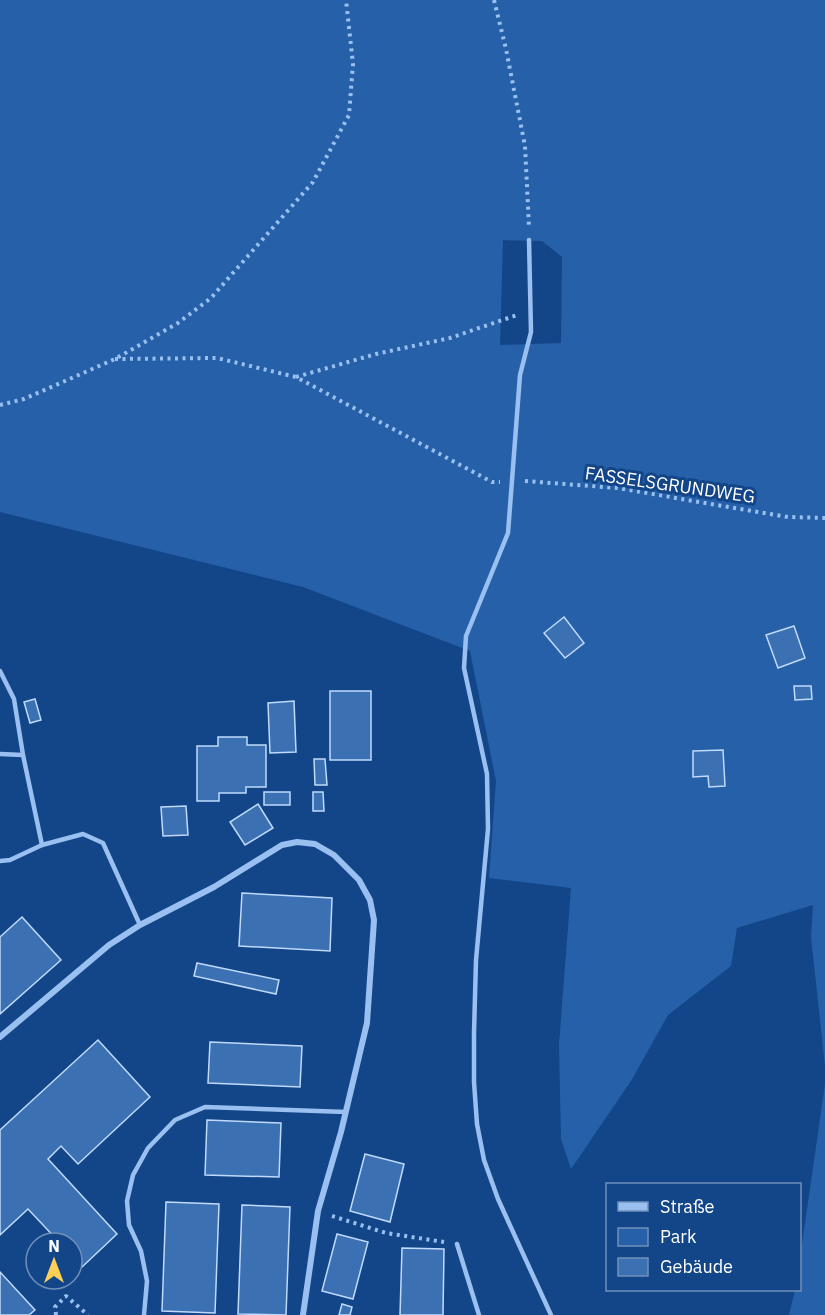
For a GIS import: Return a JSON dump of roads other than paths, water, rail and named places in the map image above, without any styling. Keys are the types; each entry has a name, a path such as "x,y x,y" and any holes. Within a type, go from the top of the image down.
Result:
{"street":[{"path":"0,1037 109,945 140,925 214,887 282,845 297,842 315,844 334,855 359,880 370,900 374,920 367,1023 346,1112 318,1212 303,1315"}],"lane":[{"path":"529,240 531,332 520,375 508,533 466,636 463,653 464,668 488,774 488,829 477,960 474,1082 477,1124 484,1160 498,1199 551,1315"},
{"path":"0,671 14,699 22,755 42,845"},
{"path":"0,754 22,755"},
{"path":"0,861 10,860 42,845 83,834 103,843 140,925"},
{"path":"144,1315 147,1281 141,1251 129,1225 127,1201 133,1175 148,1148 175,1120 205,1107 346,1112"},
{"path":"457,1244 479,1315"}]}
